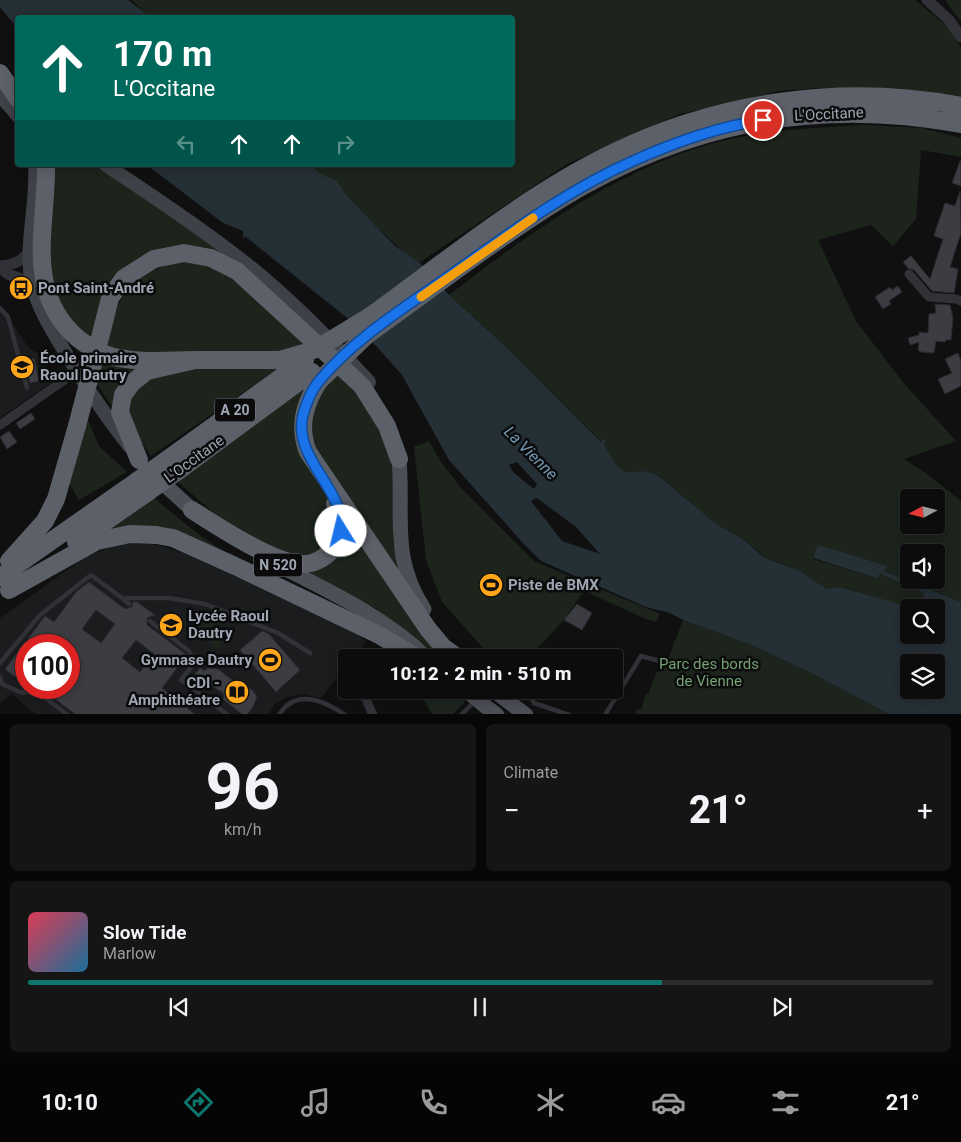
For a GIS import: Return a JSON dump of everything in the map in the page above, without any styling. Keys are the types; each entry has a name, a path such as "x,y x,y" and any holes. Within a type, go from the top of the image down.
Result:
{"highway":[{"path":"0,73 15,95"},
{"name":"L'Occitane","path":"3,588 309,367 367,335 481,245 527,204 583,169 650,137 700,120 772,104 827,96 877,96 961,106"},
{"name":"L'Occitane","path":"309,367 316,349 481,245 610,172 659,149 723,128 777,118 838,112 904,115 961,124"},
{"path":"46,167 42,267 45,287 54,312 82,342 106,354 126,360 280,360 309,367 307,405 302,429 308,452 326,483 428,629 446,649"},
{"path":"0,569 18,553 45,521 56,499 110,298 124,278 154,259 184,253 211,258 237,271 362,386 387,426 399,459"},
{"path":"140,460 120,412 123,395 132,383 147,371 195,360"},
{"path":"192,510 236,536 281,559 298,564 311,563 329,553 337,542 341,531 341,518 326,483"},
{"path":"3,588 97,541 130,534 156,535 173,538 234,566 381,636 402,649"}],"main road":[{"path":"0,73 15,87"},
{"path":"0,95 15,112"},
{"path":"35,167 37,180 31,250 32,283 44,317 106,417 140,460"},
{"path":"109,167 181,215 242,260 307,318 369,382 394,425 399,459 400,531 404,568 418,600 452,649"},
{"name":"N 520","path":"140,460 192,510 219,532 251,552 347,600 382,620 418,649"},
{"path":"482,699 526,714"}],"street":[{"path":"927,0 949,20 961,38"},
{"path":"0,267 10,266 24,259 31,250"},
{"path":"0,267 8,274 32,283"},
{"path":"909,274 929,297 961,301"},
{"path":"0,425 77,371"},
{"path":"366,699 373,714"}],"lane":[{"path":"0,308 8,317 27,388"},
{"path":"0,664 40,615 91,574 129,604"},
{"path":"122,598 169,598 205,604 278,632 310,653"},
{"path":"150,621 189,651 195,662 181,680 228,714"},
{"path":"605,714 642,656 663,662"},
{"path":"0,677 2,684 22,693 35,690 68,714"},
{"path":"278,714 288,703 306,699 329,704 344,714"},
{"path":"461,714 482,699"},
{"path":"532,699 534,703 569,714"}],"shaded area":[{"name":"École primaire Raoul Dautry","path":"0,306 29,348 37,353 53,381 0,418"},
{"name":"Lycée Raoul Dautry","path":"134,543 157,545 184,553 358,633 366,642 360,649 338,649 338,676 321,698 303,694 287,697 274,705 269,714 36,714 17,699 80,699 80,634 15,634 15,697 11,694 0,703 0,618 84,558 115,545"}],"green space":[{"path":"132,0 915,0 948,27 961,48 961,98 881,88 819,88 779,91 680,114 567,164 417,264 311,167 515,167 515,15 147,15"},
{"path":"946,0 961,0 961,22 947,3"},
{"path":"865,125 922,128 961,138 961,157 921,150 916,219 893,246 871,225 818,240 856,321 902,381 956,441 904,459 927,474 961,501 961,602 929,589 945,589 945,544 900,544 900,577 884,571 888,566 819,546 813,559 875,578 880,574 900,583 900,589 915,589 922,592 925,599 900,599 900,605 884,602 841,588 827,589 800,571 766,558 744,540 715,523 659,476 645,471 625,472 616,466 602,442 504,345 449,295 540,228 604,189 637,172 707,145 785,130"},
{"path":"50,167 100,167 242,266 215,253 137,261 97,317 90,341 72,325 51,288 47,238"},
{"path":"182,261 197,261 237,275 306,343 287,351 277,352 235,351 148,355 103,349 114,316 127,291 136,281 148,273 163,266"},
{"path":"100,359 146,364 115,411 95,381"},
{"path":"265,366 278,369 151,456 139,439 129,409 134,391 149,379 171,372 197,368"},
{"path":"339,370 366,399 391,454 393,544 400,577 309,439 313,399"},
{"path":"314,381 303,460 337,513 330,547 300,561 224,522 177,481"},
{"path":"88,420 99,446 127,472 79,500 65,476"},
{"path":"429,441 441,462 462,489 534,561 660,614 656,622 584,591 564,620 537,649 484,649 442,602 426,560 414,447"},
{"path":"154,498 198,534 242,564 187,540 101,534"},
{"path":"348,521 441,649 429,649 375,608 304,572"},
{"path":"204,610 230,635 217,649 191,624"},
{"name":"Parc des bords de Vienne","path":"683,620 749,644 811,673 889,714 636,714 637,709 641,710 646,694 648,694 657,672 659,672 661,666 665,667"},
{"path":"423,699 462,699 465,702 453,714 432,714"}],"water":[{"path":"0,0 128,0 148,15 15,15 15,26 0,7"},
{"name":"La Vienne","path":"150,167 312,167 321,174 337,181 346,195 394,245 420,263 449,295 504,345 601,442 605,438 604,445 616,465 625,472 645,471 659,476 715,523 744,540 765,558 800,571 827,589 839,587 900,604 900,644 945,644 945,599 925,599 922,592 915,589 929,589 961,602 961,714 889,714 811,673 749,644 683,620 670,613 646,607 541,561 449,460 402,375 378,348 346,317 246,237 243,238 243,231 223,223","holes":["517,462 537,484 534,489 514,473 509,465","537,498 576,527 600,554 562,541 531,501"]},
{"path":"818,545 888,566 884,571 900,577 900,583 880,574 876,578 813,558"}],"building":[{"path":"961,161 961,186 952,183"},
{"path":"960,191 961,233 950,267 958,269 954,293 932,291 914,270 908,268 903,262 911,256 930,279 943,239 934,236 937,226 945,203 955,206"},
{"path":"898,286 902,292 889,301 891,304 883,309 875,297 890,287 892,290"},
{"path":"935,304 950,305 953,318 951,340 946,340 945,342 936,341 934,353 921,352 918,350 919,342 910,345 908,338 919,335 919,332 928,333 929,314 936,313"},
{"path":"958,353 961,361 961,386 945,394 938,379 952,373 945,359"},
{"path":"34,358 39,381 30,383 24,360"},
{"path":"31,413 35,419 20,429 16,423"},
{"path":"9,431 17,442 7,449 0,437"},
{"path":"89,582 125,609 132,607 133,602 137,602 155,615 147,618 147,625 187,655 162,688 195,714 75,714 55,699 80,699 80,634 31,634 45,616 54,622 76,592","holes":["96,610 115,624 101,643 82,629","136,640 154,654 140,672 122,658"]},
{"path":"577,604 592,613 582,630 564,620"},
{"name":"Gymnase Dautry","path":"262,631 269,634 300,670 276,692 240,650"},
{"path":"15,656 15,677 5,669"},
{"name":"CDI - Amphithéatre","path":"200,668 204,671 208,668 218,669 236,683 237,680 252,690 257,696 254,705 248,714 242,714 224,700 223,693 195,674"}],"slow traffic":[{"path":"421,297 533,218"}],"place":[{"name":"Pont Saint-André","path":"21,288"},
{"name":"École primaire Raoul Dautry","path":"22,367"},
{"name":"Piste de BMX","path":"491,585"},
{"name":"Lycée Raoul Dautry","path":"171,625"},
{"name":"Gymnase Dautry","path":"270,660"},
{"name":"CDI - Amphithéatre","path":"237,692"}],"route":[{"path":"341,531 342,525 338,510 326,483 313,463 303,436 303,418 310,395 319,381 367,335 559,200 610,172 659,149 723,128 763,120"}]}
